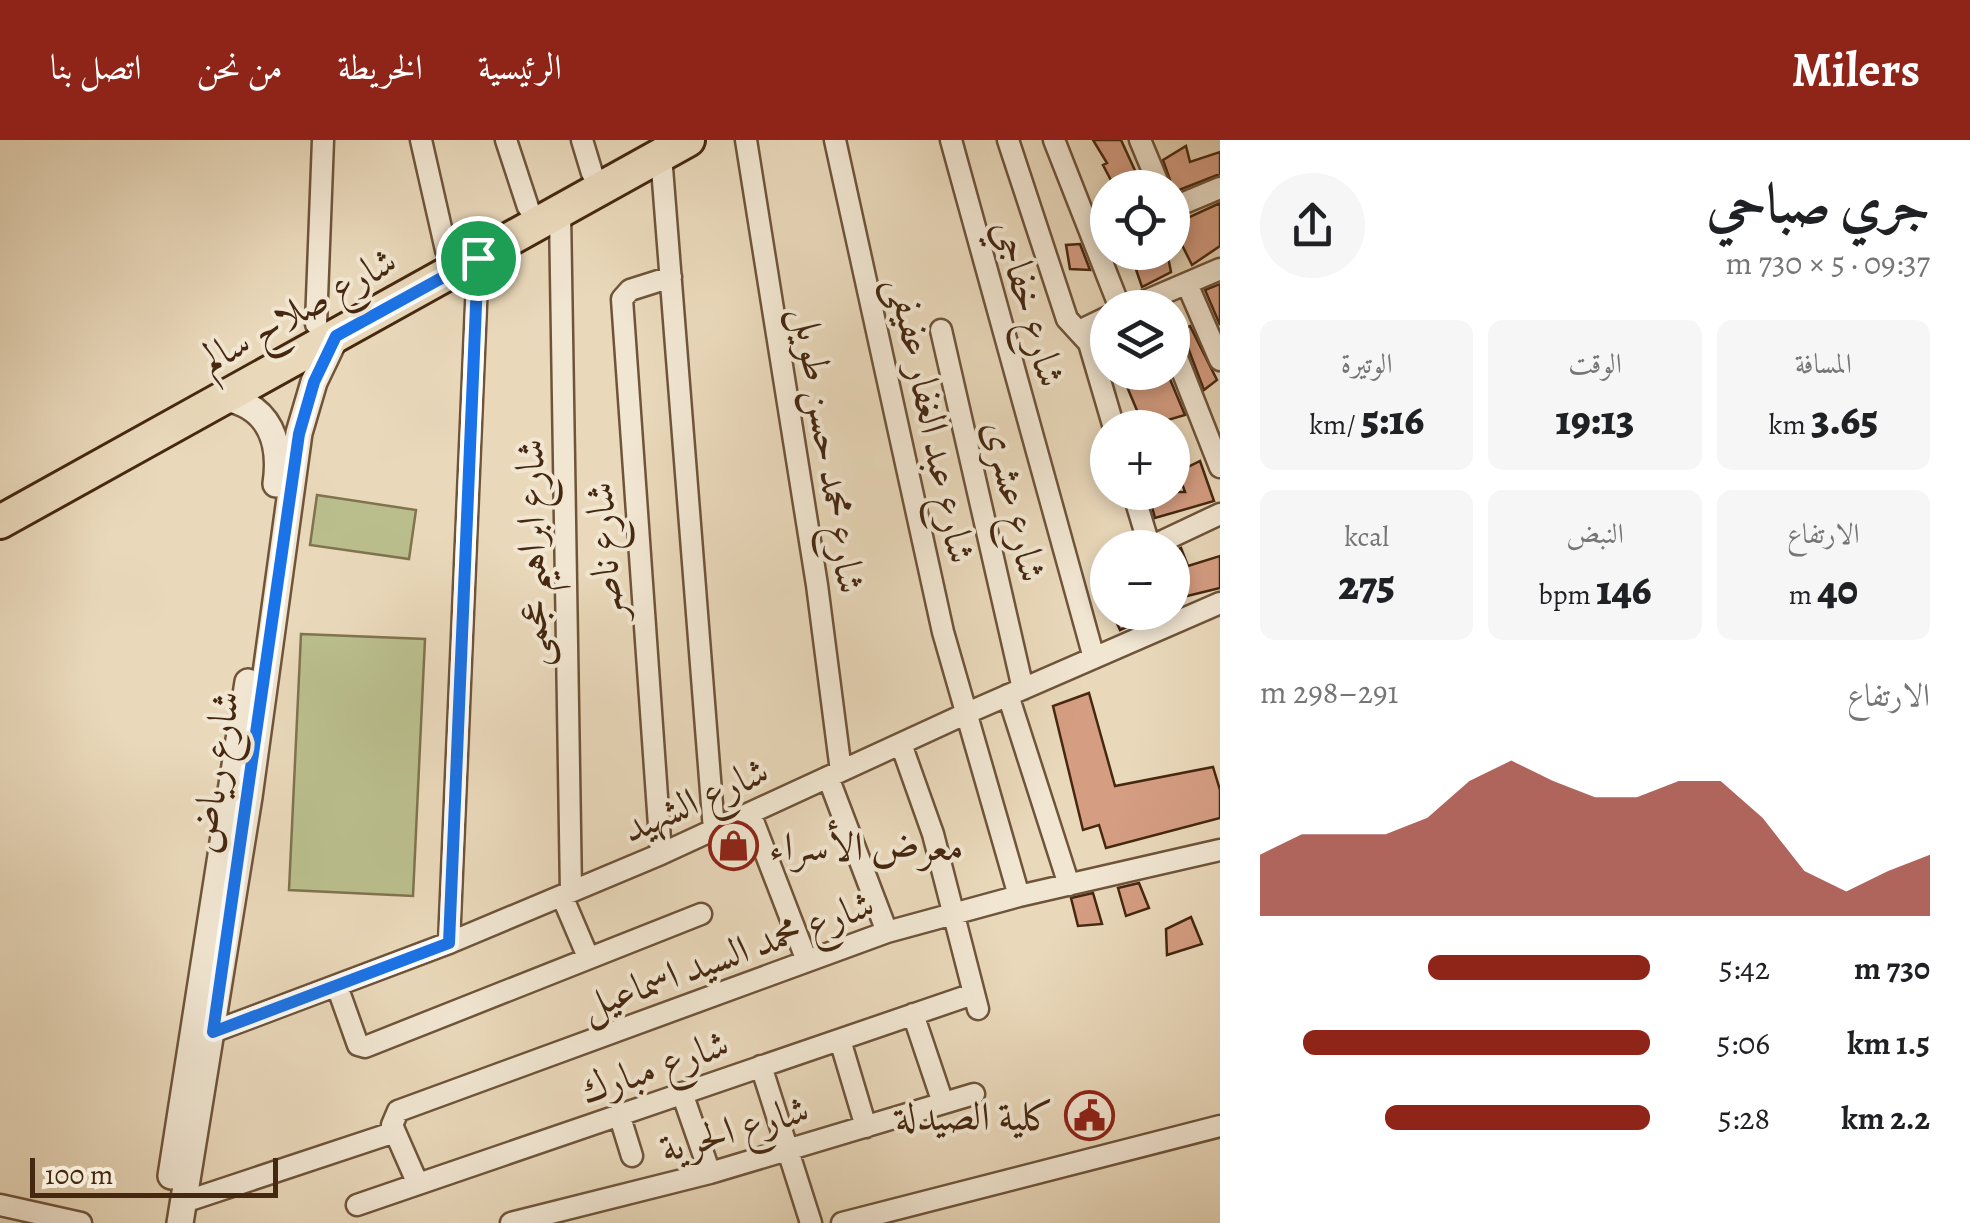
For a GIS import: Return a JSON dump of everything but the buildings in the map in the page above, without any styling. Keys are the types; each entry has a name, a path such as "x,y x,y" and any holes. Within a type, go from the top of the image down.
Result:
{"main road":[{"name":"شارع صلاح سالم","path":"0,498 326,330 478,258 592,173 667,145"},
{"name":"شارع صلاح سالم","path":"0,522 224,398 446,250 544,210 667,145"}],"street":[{"path":"323,140 326,330"},
{"path":"421,140 446,250"},
{"name":"شارع ابراهيم عجمى","path":"506,140 544,210 566,894"},
{"path":"582,140 592,173"},
{"name":"شارع محمد حسن طويل","path":"746,140 819,602 834,774 887,932"},
{"name":"شارع عبد الغفار عفيفى","path":"835,140 942,632 1019,896"},
{"name":"شارع خفاجي","path":"951,140 1094,658"},
{"path":"1008,140 1067,319 1089,343 1109,410"},
{"path":"1054,140 1113,290"},
{"path":"1140,140 1152,170"},
{"path":"667,145 672,277 714,830"},
{"path":"1190,200 1220,188"},
{"path":"449,943 478,258"},
{"path":"1177,290 1220,269"},
{"name":"شارع ناصر","path":"661,854 622,299 630,290 672,277"},
{"path":"1188,284 1220,360"},
{"path":"1079,331 1090,326"},
{"name":"شارع رياض","path":"182,1212 203,1036 276,548 302,420 326,330"},
{"name":"شارع عشرى","path":"941,330 1016,692 1069,885"},
{"path":"1190,390 1220,467"},
{"name":"شارع رياض","path":"224,398 259,413 278,444 276,548"},
{"path":"1186,530 1220,514"},
{"name":"شارع الشهيد","path":"1190,612 1220,603"},
{"name":"شارع الشهيد","path":"203,1036 449,943 661,854 1094,658 1147,630"},
{"path":"901,744 933,834 952,914"},
{"path":"750,814 807,962"},
{"name":"شارع محمد السيد اسماعيل","path":"396,1132 392,1120 398,1112 887,932 1019,896 1220,850"},
{"path":"566,894 588,957"},
{"path":"337,986 358,1045 365,1047 701,914"},
{"name":"شارع مبارك","path":"357,1205 914,1014 975,1002 952,914"},
{"path":"914,1014 943,1104"},
{"name":"شارع رياض","path":"164,1223 203,1036"},
{"path":"840,1040 866,1126"},
{"path":"762,1066 811,1223"},
{"path":"682,1093 710,1172"},
{"name":"شارع الحرية","path":"511,1223 710,1172 974,1094"},
{"path":"619,1114 632,1156"},
{"path":"842,1223 1220,1126"},
{"path":"182,1212 396,1132 417,1182"},
{"path":"0,1205 81,1223"}],"green space":[{"path":"317,495 416,510 409,559 310,545"},
{"path":"301,634 425,639 413,896 289,890"}],"place":[{"name":"معرض الأسراء","path":"734,846"},
{"name":"كلية الصيدلة","path":"1089,1116"}],"route":[{"path":"478,258 449,943 213,1032 299,434 314,382 336,336 478,258"}]}
